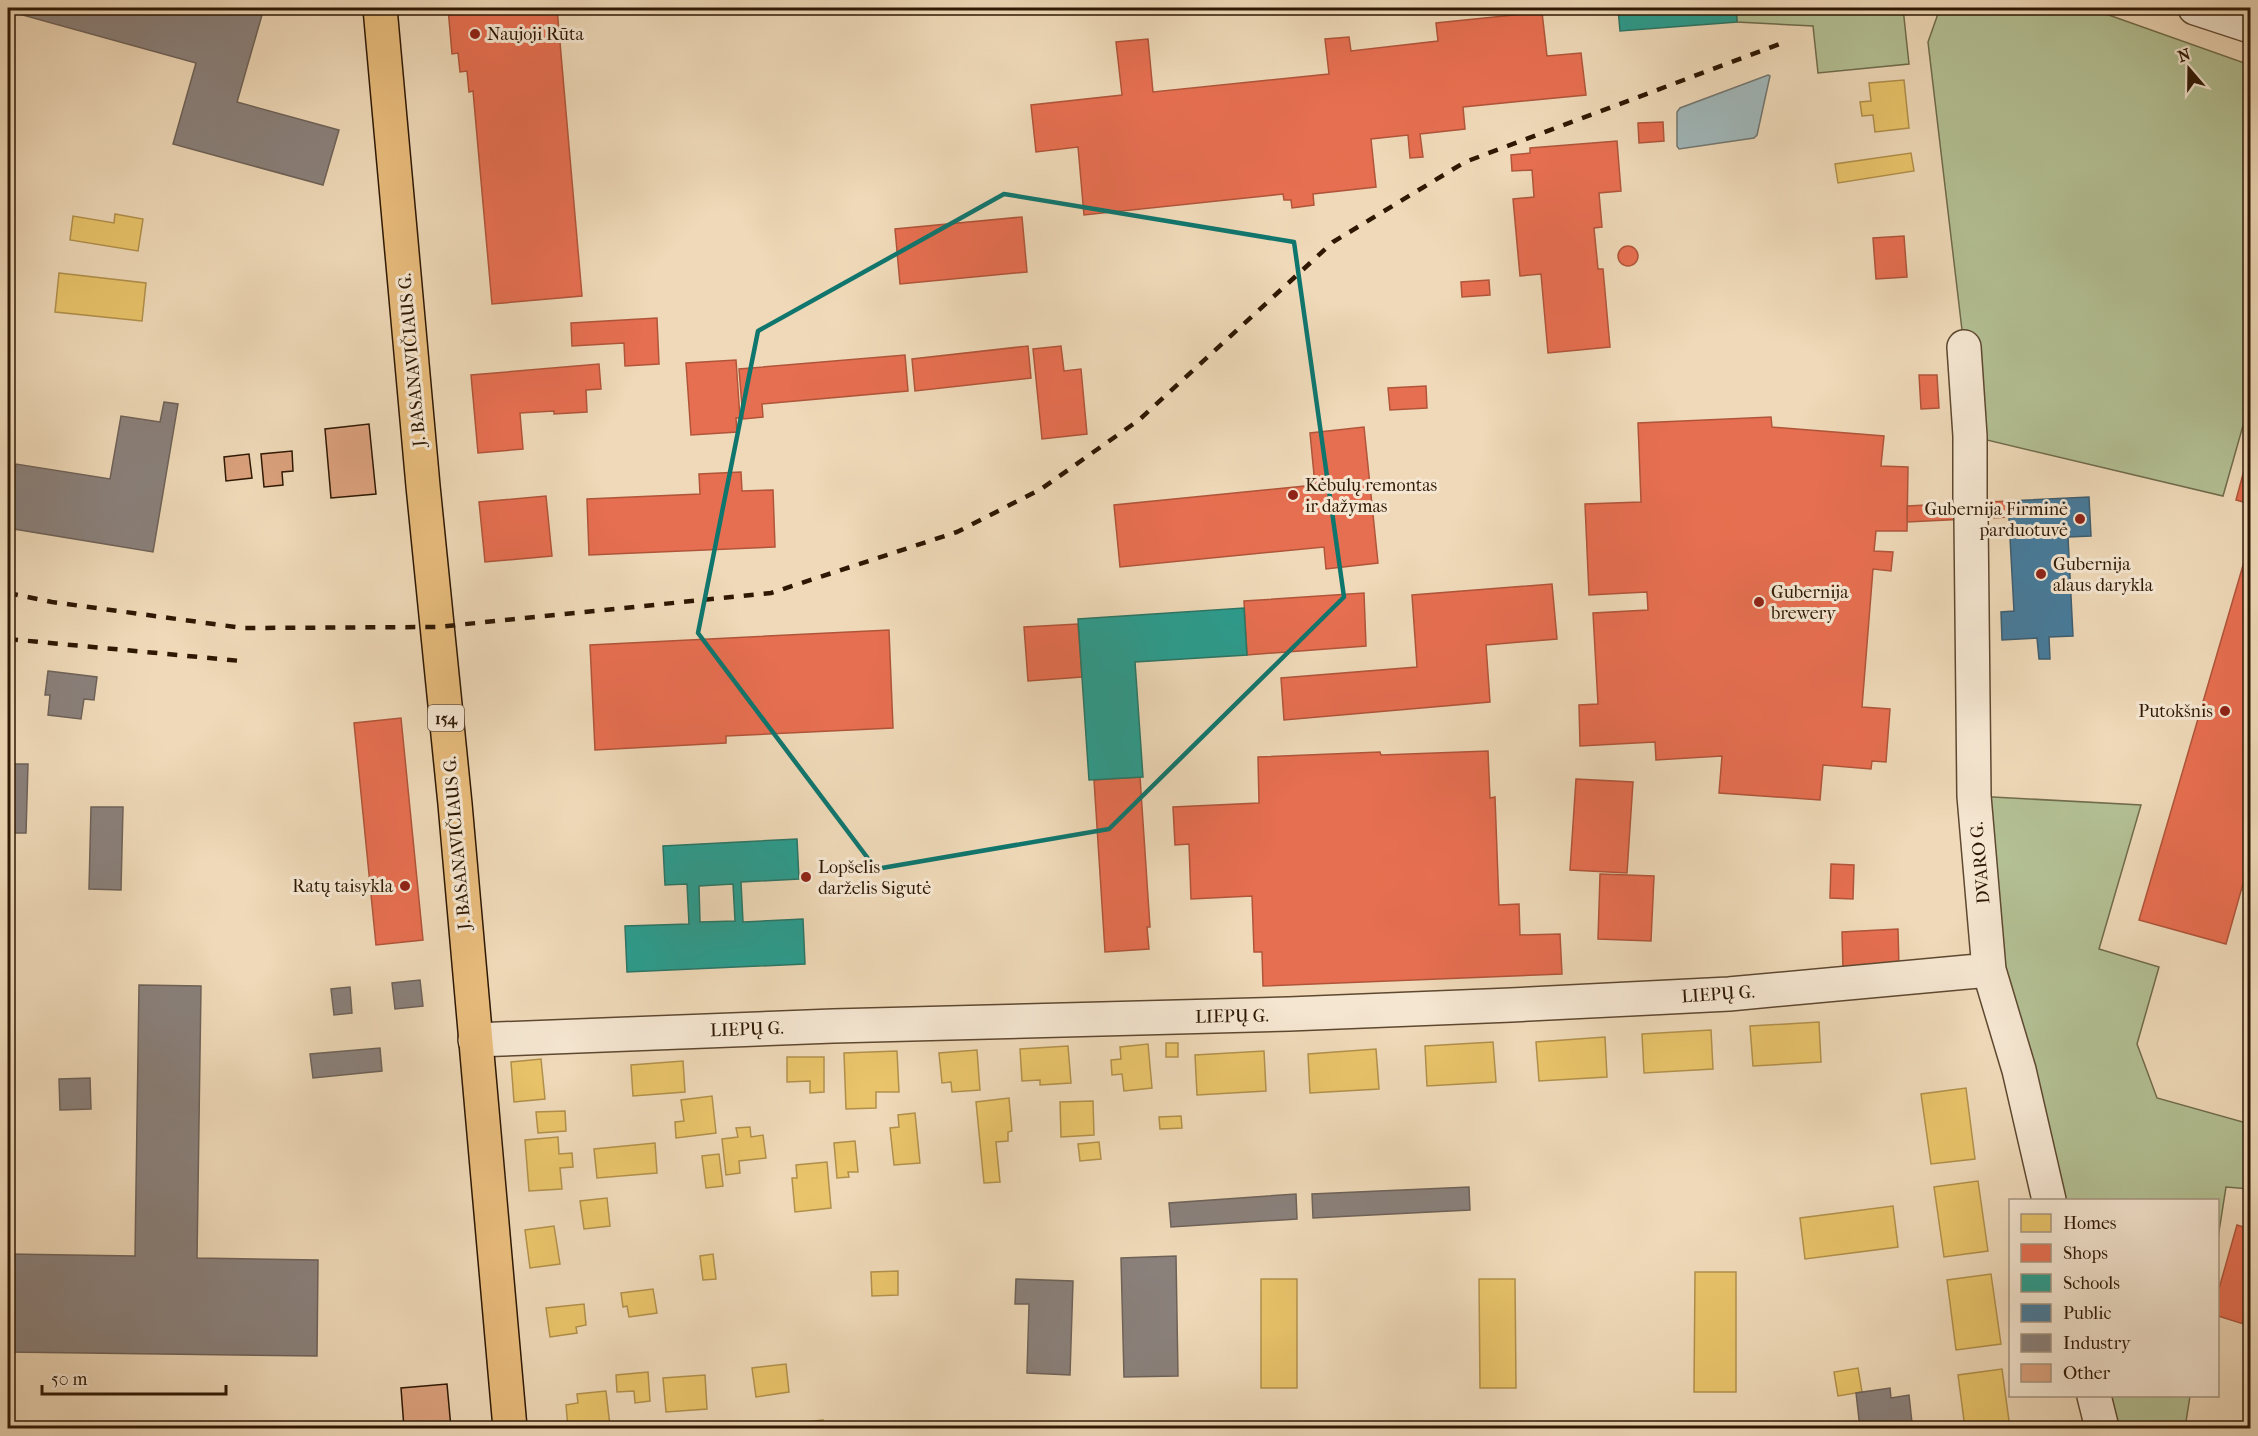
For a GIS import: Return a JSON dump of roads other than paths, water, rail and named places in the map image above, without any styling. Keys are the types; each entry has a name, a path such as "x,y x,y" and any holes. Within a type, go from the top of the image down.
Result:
{"main road":[{"name":"J. BASANAVIČIAUS G.","path":"380,8 510,1428"}],"street":[{"path":"2195,8 2250,27"},
{"name":"DVARO G.","path":"1964,347 1970,436 1974,796 1989,970 2019,1070 2049,1199"},
{"name":"LIEPŲ G.","path":"475,1040 833,1026 1289,1014 1511,1005 1729,994 1989,970"},
{"path":"2094,1397 2102,1428"}],"water":[{"path":"1770,76 1757,135 1754,138 1679,149 1677,146 1677,112 1680,108"}],"railway":[{"path":"8,593 52,602 243,628 437,627 771,593 957,532 1041,489 1139,420 1333,242 1465,162 1785,42"},
{"path":"8,639 241,661"}],"place":[{"name":"Naujoji Rūta","path":"475,34"},
{"name":"Kėbulų remontas ir dažymas","path":"1293,495"},
{"name":"Gubernija Firminė parduotuvė","path":"2080,519"},
{"name":"Gubernija alaus darykla","path":"2041,574"},
{"name":"Gubernija brewery","path":"1759,602"},
{"name":"Putokšnis","path":"2225,711"},
{"name":"Lopšelis darželis Sigutė","path":"806,877"},
{"name":"Ratų taisykla","path":"405,886"}]}
